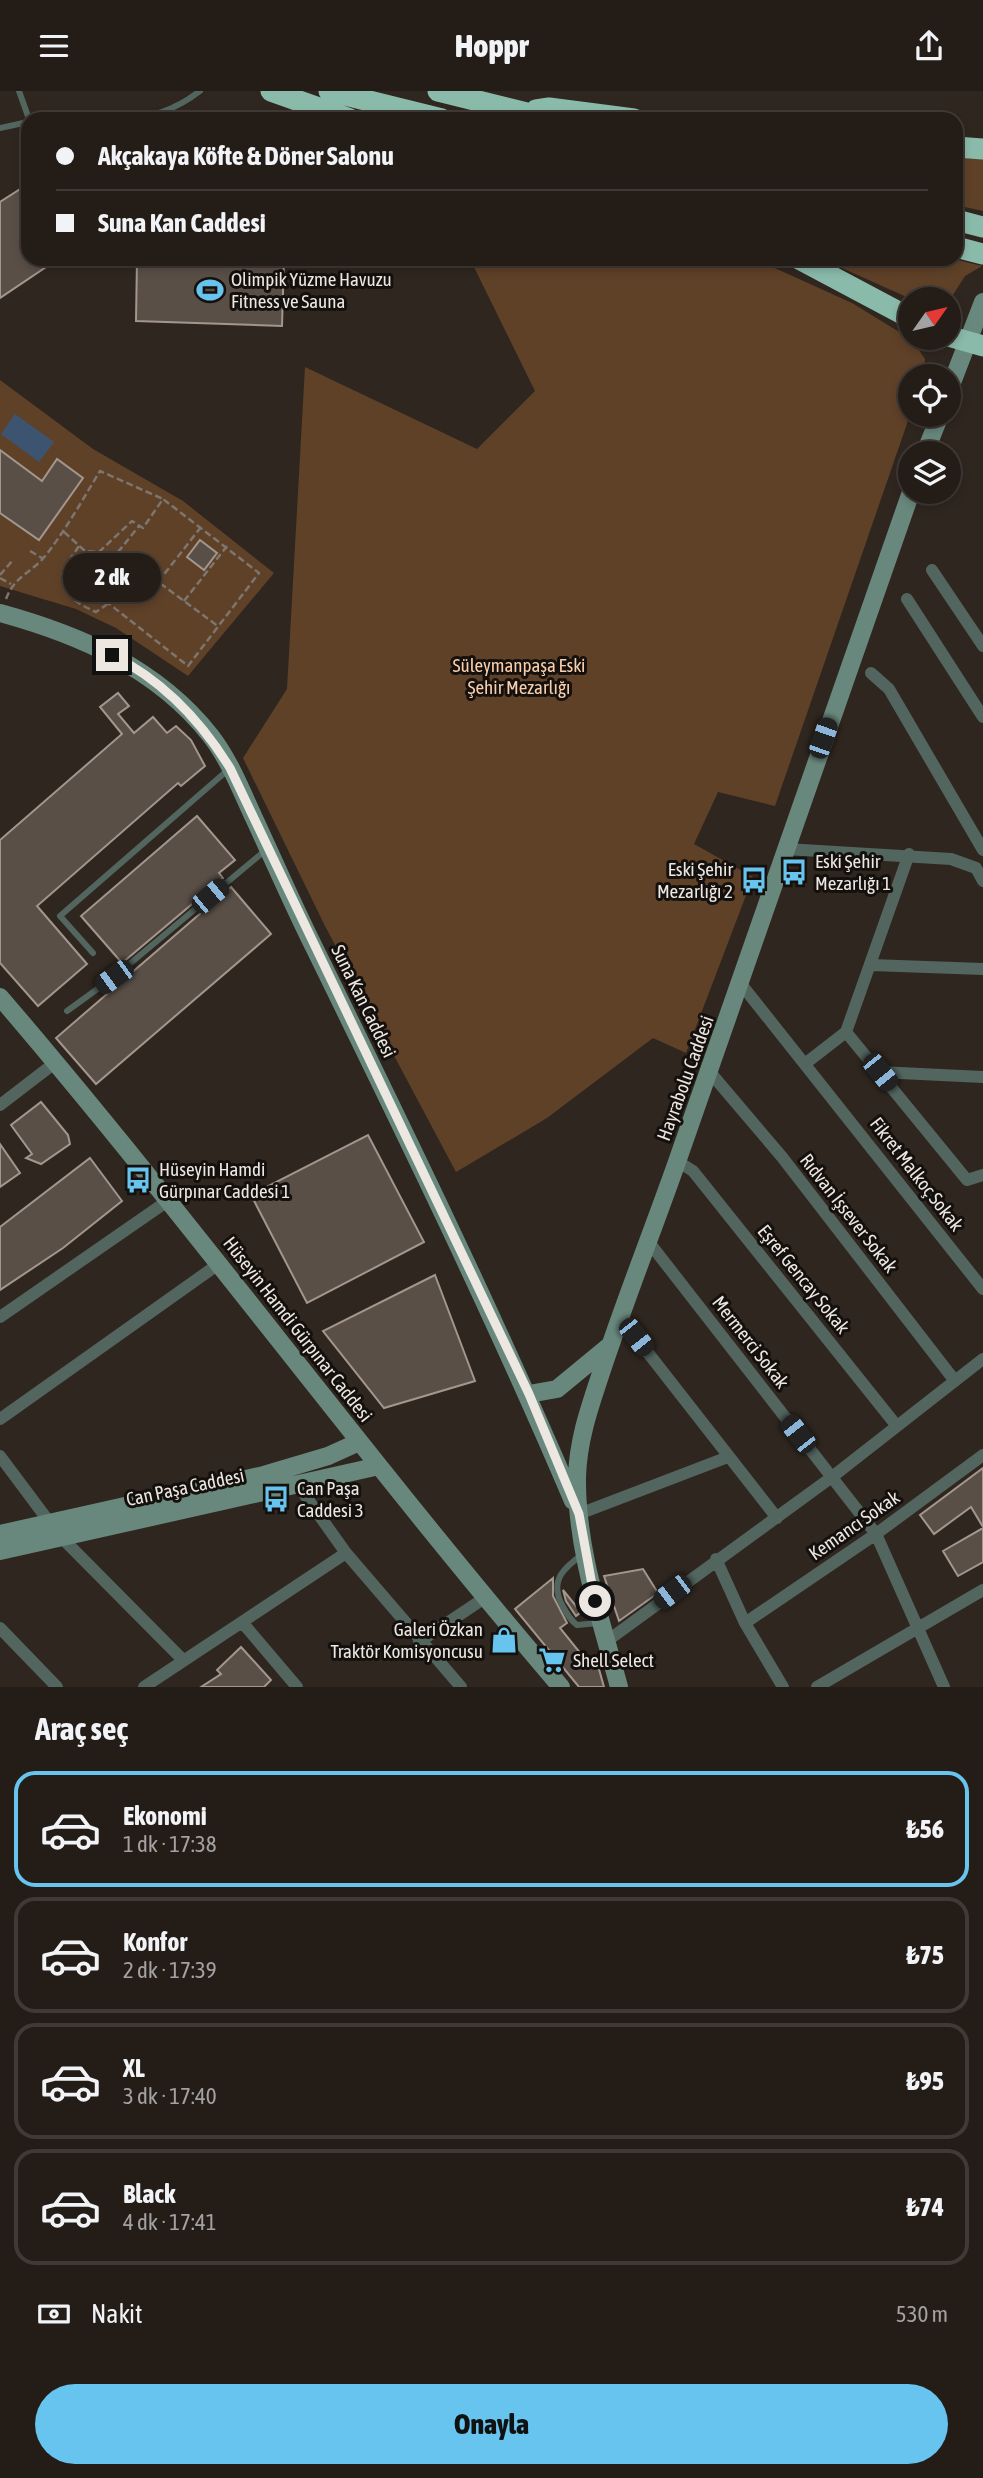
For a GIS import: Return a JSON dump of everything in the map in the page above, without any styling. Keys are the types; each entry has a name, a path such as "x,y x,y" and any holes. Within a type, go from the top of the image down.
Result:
{"highway":[{"path":"271,91 330,112"},
{"path":"329,91 414,112"},
{"path":"438,91 522,112 549,109 574,112"},
{"path":"963,148 983,149"},
{"path":"963,222 983,227"},
{"path":"963,249 983,254"},
{"path":"812,266 898,312"}],"street":[{"path":"958,364 983,302"},
{"name":"Hayrabolu Caddesi","path":"619,1687 601,1623 579,1514 577,1477 583,1427 608,1347 741,984 907,504"},
{"path":"932,570 983,646"},
{"path":"907,599 983,717"},
{"name":"Suna Kan Caddesi","path":"0,613 68,633 131,664 189,712 211,736 230,768 441,1203 529,1394 579,1514"},
{"path":"871,673 889,689 983,850"},
{"path":"786,849 909,854 951,859 976,868 983,881"},
{"path":"806,1063 846,1032 909,854"},
{"path":"871,965 983,969"},
{"name":"Fikret Malkoç Sokak","path":"741,984 983,1289"},
{"name":"Hüseyin Hamdi Gürpınar Caddesi","path":"0,997 169,1200 379,1467 561,1687"},
{"path":"846,1032 967,1180 983,1175"},
{"path":"0,1105 56,1062"},
{"name":"Rıdvan İşsever Sokak","path":"709,1071 782,1157 955,1381"},
{"path":"880,1072 983,1077"},
{"name":"Eşref Gencay Sokak","path":"677,1161 693,1171 896,1425"},
{"path":"0,1317 169,1200"},
{"name":"Mermerci Sokak","path":"648,1241 876,1534 944,1687"},
{"path":"0,1419 220,1263"},
{"path":"620,1317 776,1518"},
{"path":"529,1394 557,1389 608,1347"},
{"path":"607,1641 832,1477 983,1359"},
{"name":"Can Paşa Caddesi","path":"0,1551 54,1529 264,1475 328,1456 359,1442"},
{"name":"Kemancı Sokak","path":"745,1623 876,1534 983,1455"},
{"path":"0,1456 54,1529 183,1660"},
{"path":"579,1514 728,1457"},
{"name":"Can Paşa Caddesi","path":"0,1534 54,1529 379,1467"},
{"path":"297,1484 346,1553 461,1687"},
{"path":"144,1687 346,1553"},
{"path":"716,1559 745,1623 783,1687"},
{"path":"817,1687 983,1590"},
{"path":"419,1641 486,1597"},
{"path":"242,1622 297,1687"},
{"path":"1,1631 57,1687"}],"lane":[{"path":"19,91 26,112"},
{"path":"160,112 187,101 200,91"},
{"path":"0,128 21,123"},
{"path":"93,953 60,916 230,768"},
{"path":"66,1011 114,977 268,848"},
{"path":"585,1553 566,1566 557,1578 556,1593 570,1620 577,1625 601,1623"}],"path":[{"path":"13,560 0,577 11,584 43,559 64,532 100,471 163,499 259,573 188,666 89,588 139,526"},
{"path":"64,532 85,551 99,552 132,521 143,528 163,499"},
{"path":"158,582 201,527"},
{"path":"79,546 62,571 63,586 75,604 96,612 109,603"},
{"path":"184,601 227,546"},
{"path":"30,551 43,559"},
{"path":"118,552 220,627"}],"green space":[{"path":"963,158 983,159 983,211 963,207"},
{"path":"963,261 982,266 965,276 958,287 898,287 898,293 838,266 963,266"},
{"name":"Süleymanpaşa Eski Şehir Mezarlığı","path":"473,266 770,266 852,303 898,331 898,350 919,350 925,359 924,364 898,364 898,427 906,427 901,441 898,441 898,450 775,806 718,792 694,844 753,877 686,1053 653,1038 547,1118 456,1172 325,926 243,758 287,689 305,367 477,449 535,391"},
{"path":"0,380 93,449 183,501 274,573 188,676 116,628 76,609 0,586"}],"water":[{"path":"15,414 54,442 39,462 1,434"}],"building":[{"path":"21,188 21,266 48,266 0,298 0,202"},
{"name":"Olimpik Yüzme Havuzu Fitness ve Sauna","path":"137,266 284,266 282,326 136,321"},
{"path":"0,450 42,481 57,459 83,478 39,540 0,513"},
{"path":"200,540 217,553 204,570 187,557"},
{"path":"118,693 129,706 118,714 134,733 153,717 167,733 176,726 191,740 205,766 181,786 178,783 37,906 87,964 38,1006 0,963 0,840 122,734 100,707"},
{"path":"197,816 235,860 219,873 223,878 122,963 81,916"},
{"path":"231,887 271,934 96,1084 56,1038"},
{"path":"41,1102 68,1135 70,1144 41,1164 26,1158 32,1154 11,1125"},
{"path":"368,1135 424,1242 307,1303 251,1195"},
{"path":"0,1144 20,1173 0,1187"},
{"path":"90,1158 122,1201 63,1248 0,1290 0,1227"},
{"path":"435,1275 475,1381 384,1408 323,1331"},
{"path":"983,1468 983,1527 971,1507 934,1534 920,1515"},
{"path":"983,1528 983,1562 958,1576 943,1551"},
{"path":"643,1569 658,1593 619,1621 604,1576"},
{"path":"553,1578 553,1596 567,1623 560,1628 589,1664 597,1662 604,1687 579,1687 515,1609"},
{"path":"563,1590 581,1612 576,1616 566,1601"},
{"path":"241,1647 271,1680 264,1687 201,1687 221,1674 217,1670"}],"place":[{"name":"Olimpik Yüzme Havuzu Fitness ve Sauna","path":"210,290"},
{"name":"Eski Şehir Mezarlığı 1","path":"794,872"},
{"name":"Eski Şehir Mezarlığı 2","path":"754,880"},
{"name":"Hüseyin Hamdi Gürpınar Caddesi 1","path":"138,1180"},
{"name":"Can Paşa Caddesi 3","path":"276,1499"},
{"name":"Galeri Özkan Traktör Komisyoncusu","path":"504,1640"},
{"name":"Shell Select","path":"552,1660"}],"route":[{"path":"112,655 131,664 189,712 211,736 230,768 307,933 446,1215 529,1394 579,1514 595,1601"}]}
